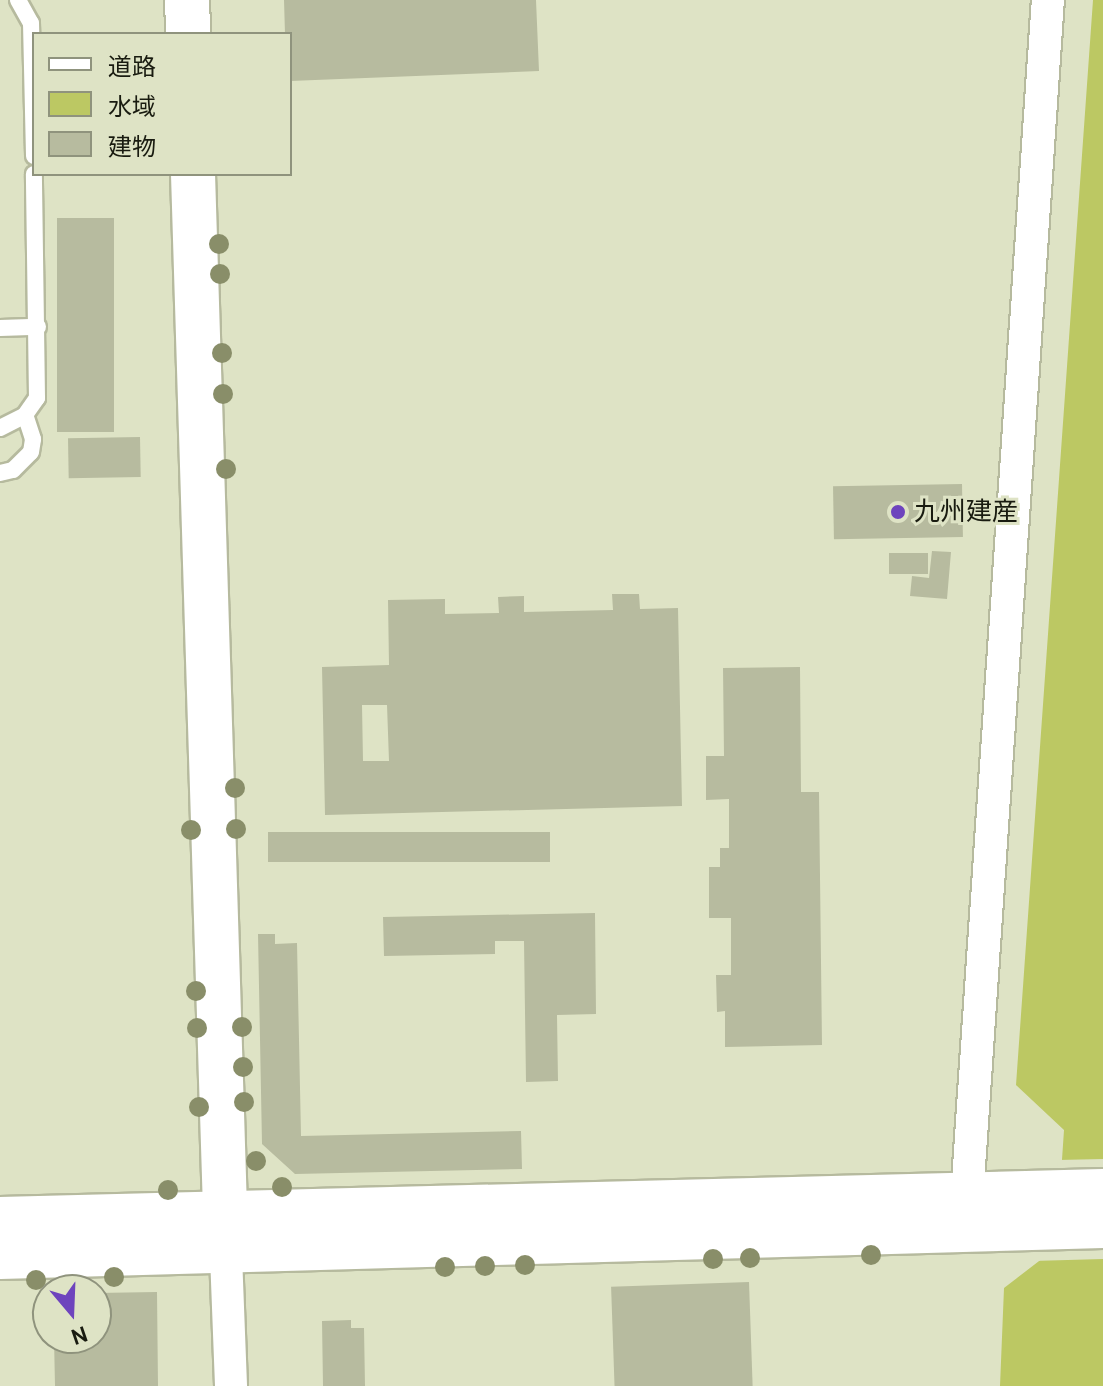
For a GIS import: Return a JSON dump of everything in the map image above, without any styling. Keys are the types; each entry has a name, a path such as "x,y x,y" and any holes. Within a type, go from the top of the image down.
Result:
{"street":[{"path":"187,0 188,32"},
{"path":"967,1196 1048,0"},
{"path":"193,176 231,1386"},
{"path":"0,1219 225,1232 1017,1211 1103,1191"},
{"path":"0,1257 225,1232 967,1196 1017,1211 1103,1226"}],"lane":[{"path":"18,0 31,23 32,67"},
{"path":"0,428 25,415 37,398 34,176"},
{"path":"0,328 38,327"},
{"path":"0,473 13,470 31,452 33,439 25,415"}],"water":[{"path":"1093,0 1103,0 1103,1386 1000,1386 1004,1288 1056,1248 1064,1130 1016,1085"}],"pier":[{"path":"1103,1159 1103,1259 1032,1261 1052,1246 1058,1160"}],"building":[{"path":"284,0 536,0 539,71 292,81 292,32 285,32"},
{"path":"57,218 114,218 114,432 57,432"},
{"path":"140,437 141,477 69,478 68,438"},
{"name":"九州建産","path":"962,484 963,537 834,539 833,486"},
{"path":"932,551 951,552 947,599 910,596 912,576 929,578"},
{"path":"889,553 928,553 928,574 889,574"},
{"path":"612,594 639,594 640,609 678,608 682,806 325,815 322,667 389,665 388,600 445,599 445,614 499,613 498,597 524,596 524,612 613,610","holes":["362,705 387,705 389,761 363,761"]},
{"path":"800,667 801,792 819,792 822,1045 725,1047 725,1011 717,1012 716,975 731,975 731,918 709,918 709,867 720,867 720,848 729,848 729,799 706,800 706,756 724,756 723,668"},
{"path":"268,832 550,832 550,862 268,862"},
{"path":"595,913 596,1014 557,1015 558,1081 526,1082 524,941 495,941 495,954 384,956 383,917"},
{"path":"258,934 275,934 275,944 297,943 301,1136 521,1131 522,1169 295,1174 262,1144"},
{"path":"749,1282 753,1386 615,1386 611,1287"},
{"path":"157,1292 158,1386 55,1386 54,1354 112,1354 112,1293"},
{"path":"351,1320 351,1328 364,1328 365,1386 323,1386 322,1321"}],"place":[{"name":"九州建産","path":"898,512"}]}
